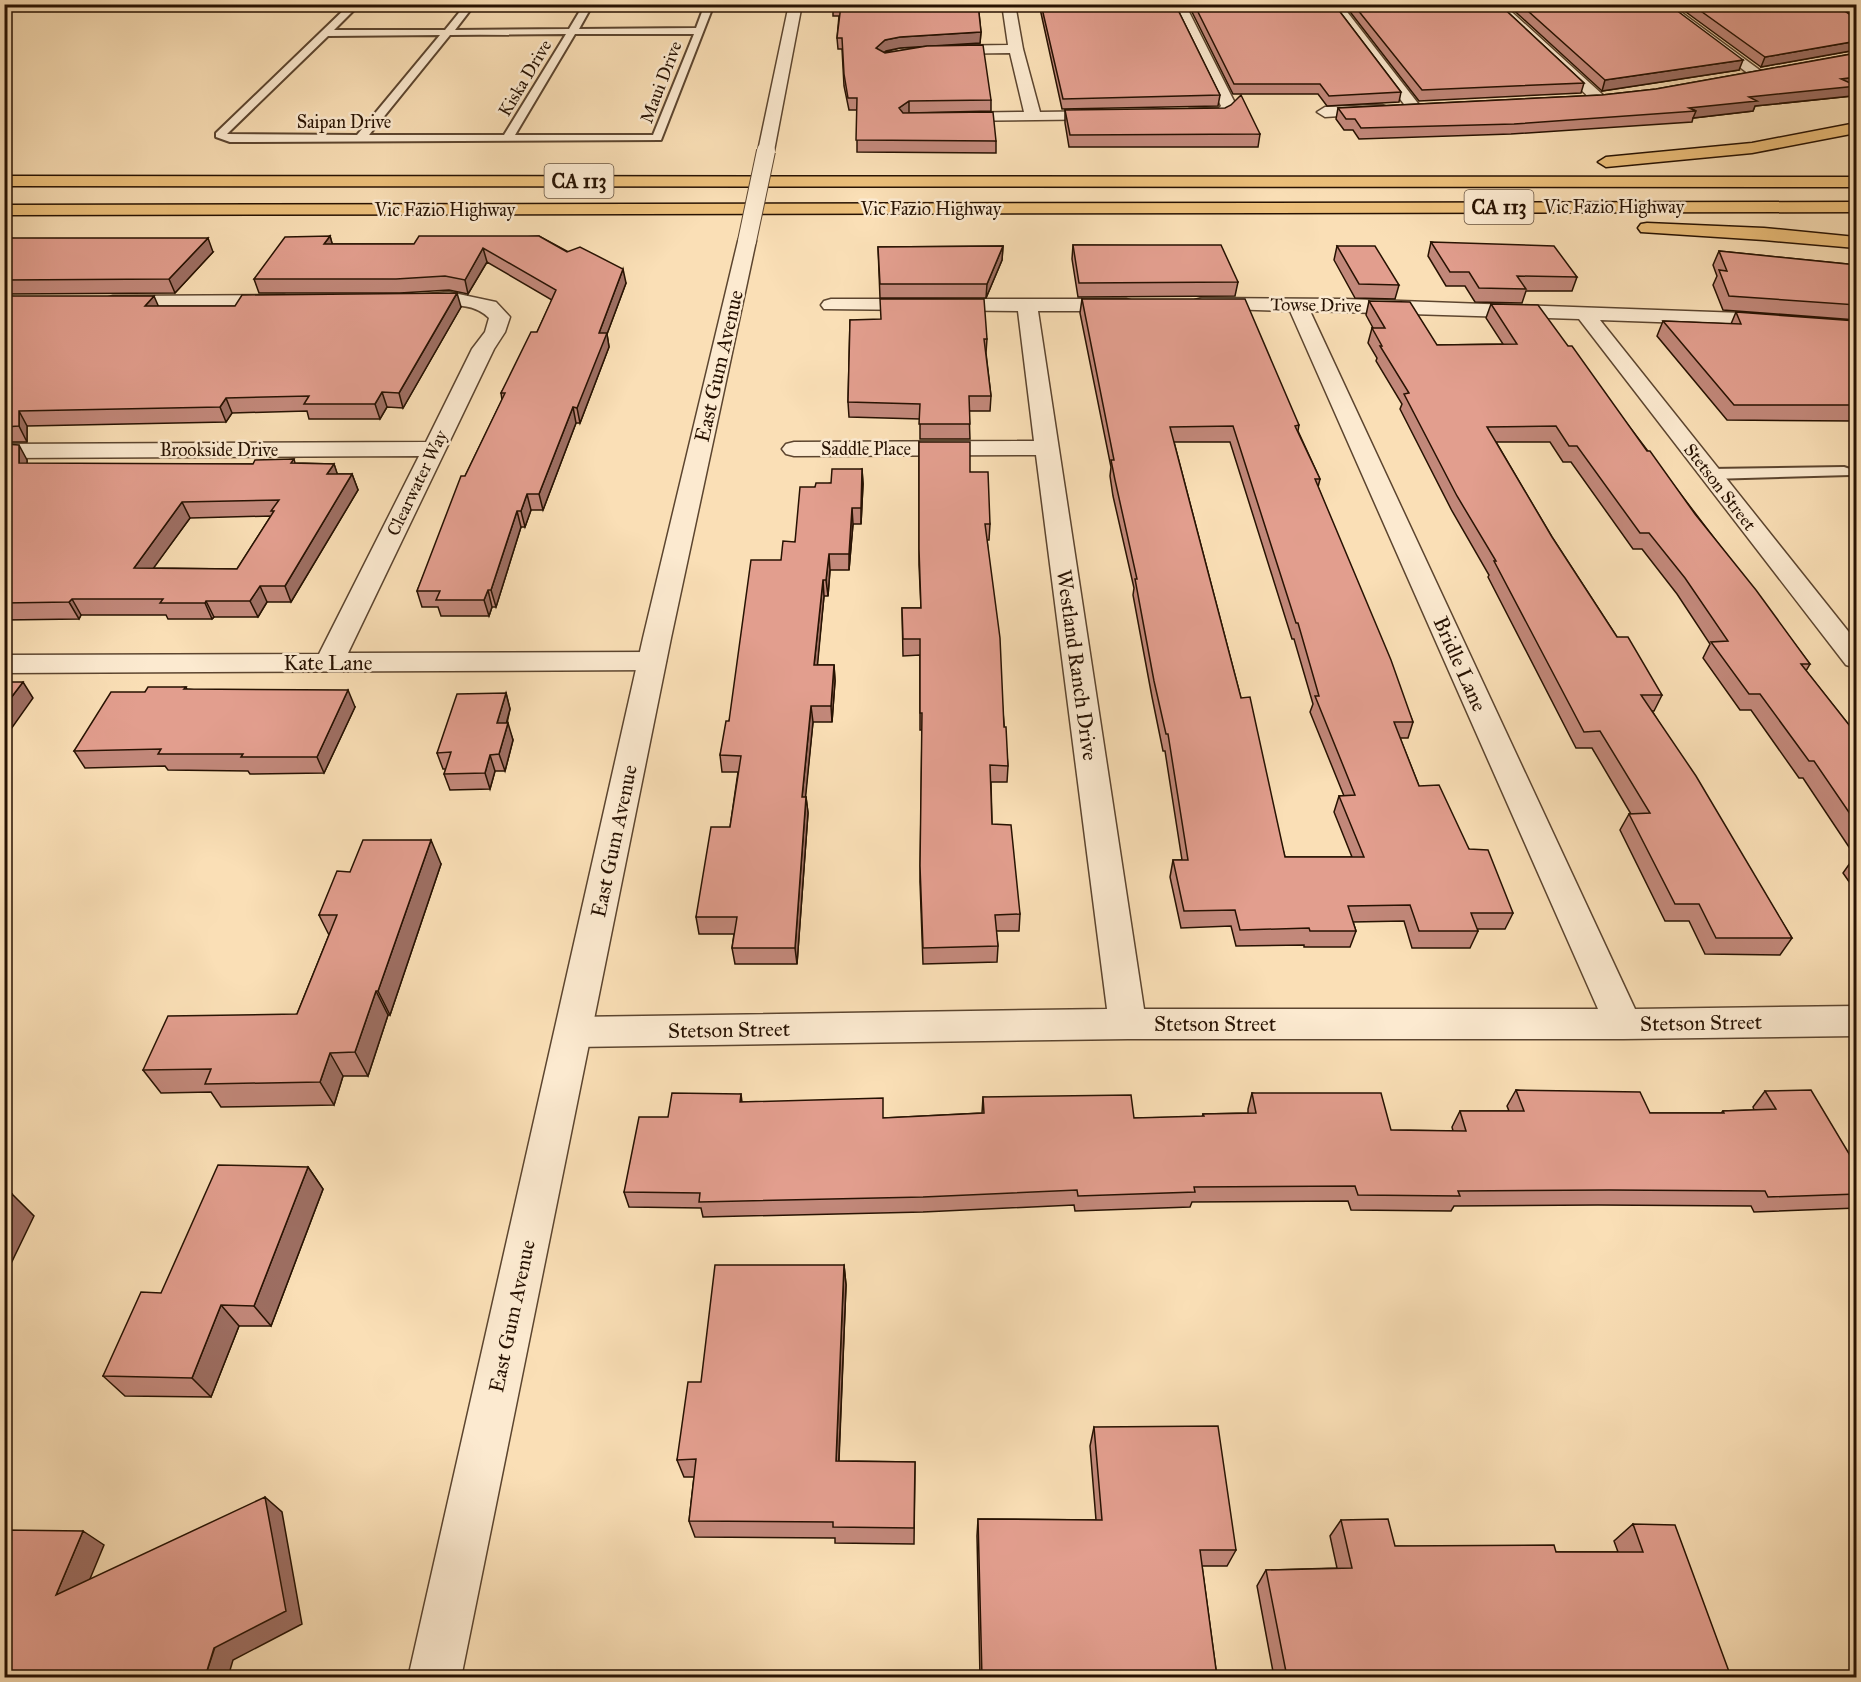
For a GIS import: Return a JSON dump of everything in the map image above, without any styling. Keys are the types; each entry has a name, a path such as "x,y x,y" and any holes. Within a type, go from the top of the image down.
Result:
{"highway":[{"path":"1595,163 1741,150 1857,128"},
{"path":"1153,180 1257,174 1551,165"},
{"name":"Vic Fazio Highway","path":"4,181 1857,182"},
{"name":"Vic Fazio Highway","path":"4,210 1857,207"},
{"path":"1142,209 1222,214 1575,225"},
{"path":"1633,227 1764,234 1857,243"}],"street":[{"name":"East Gum Avenue","path":"434,1677 652,662 747,241 796,4"},
{"path":"1008,4 1016,49 1033,116"},
{"path":"1169,114 1223,113 1229,107 1178,4"},
{"path":"1325,112 1421,108 1334,4"},
{"path":"1495,4 1603,98 1579,100"},
{"path":"1661,4 1763,73 1734,78"},
{"path":"927,51 1016,49"},
{"path":"931,119 1126,116"},
{"name":"Clearwater Way","path":"329,663 483,349 495,332 500,317 489,306 449,298 388,301"},
{"path":"88,302 304,301"},
{"path":"831,305 1144,304"},
{"name":"Towse Drive","path":"1180,304 1297,304 1770,320 1857,328"},
{"name":"Bridle Lane","path":"1297,304 1623,1024"},
{"name":"Westland Ranch Drive","path":"1027,305 1128,1024"},
{"name":"Stetson Street","path":"1586,314 1600,336 1857,659"},
{"name":"Saddle Place","path":"794,449 1046,448"},
{"name":"Brookside Drive","path":"4,451 434,449"},
{"name":"Kate Lane","path":"4,664 652,662"},
{"name":"Stetson Street","path":"574,1032 1128,1024 1623,1024 1857,1021"}],"lane":[{"name":"Saipan Drive","path":"356,4 220,135 231,139 657,138"},
{"path":"360,139 471,4"},
{"name":"Kiska Drive","path":"508,138 589,4"},
{"name":"Maui Drive","path":"657,138 710,4"},
{"path":"327,33 698,31"},
{"path":"1710,474 1844,472"}],"building":[{"path":"833,4 978,4 981,32 900,37 885,40 876,48 885,53 927,46 983,45 991,100 909,101 899,108 903,113 993,112 996,141 856,140 857,98 848,98 842,38 837,38 841,5"},
{"path":"1041,4 1175,4 1220,95 1063,99"},
{"path":"1194,4 1334,4 1401,92 1329,96 1320,84 1234,84"},
{"path":"1353,4 1499,4 1584,83 1422,90"},
{"path":"1520,4 1668,4 1743,60 1605,80"},
{"path":"1691,4 1834,4 1857,19 1857,41 1765,57"},
{"path":"1857,53 1857,77 1841,79 1857,86 1749,97 1757,101 1689,108 1696,111 1514,124 1361,128 1355,119 1346,119 1338,108 1602,95 1656,89"},
{"path":"1241,95 1260,134 1070,135 1065,110 1225,108"},
{"path":"330,236 324,244 414,244 419,236 539,236 567,252 580,247 623,269 599,333 607,333 577,408 573,407 539,494 527,494 521,511 517,511 491,590 488,590 484,600 436,600 440,591 417,591 461,476 465,476 505,393 501,393 531,332 537,332 556,290 483,248 465,280 445,276 396,279 254,279 285,237"},
{"path":"4,238 208,238 169,279 4,280"},
{"path":"1431,242 1554,246 1577,277 1517,276 1526,289 1479,288 1469,272 1450,272"},
{"path":"1073,245 1221,245 1238,282 1079,283"},
{"path":"1003,246 987,284 880,284 878,247"},
{"path":"1337,246 1375,246 1399,285 1359,284"},
{"path":"1719,251 1857,265 1857,305 1729,296 1719,270 1727,271"},
{"path":"457,293 399,393 382,392 375,404 304,404 309,396 226,398 220,407 19,411 19,426 4,427 4,296 154,296 145,306 235,306 242,295"},
{"path":"880,299 984,299 987,339 984,339 991,396 969,396 970,424 919,424 920,404 848,402 850,320 881,319"},
{"path":"1082,299 1245,299 1299,425 1295,426 1320,479 1315,479 1391,660 1413,722 1394,722 1419,786 1439,785 1469,849 1488,850 1513,913 1471,913 1478,931 1419,931 1410,905 1348,906 1356,931 1310,931 1309,928 1240,930 1235,910 1184,911 1173,860 1188,860 1168,734 1166,734 1154,681 1135,579 1137,579 1111,460 1114,460","holes":["1233,426 1296,623 1298,623 1319,696 1315,696 1355,795 1339,796 1364,857 1285,857 1250,697 1241,698 1170,427"]},
{"path":"1369,301 1410,302 1437,345 1517,344 1491,304 1538,305 1568,346 1572,346 1647,451 1650,451 1695,514 1756,590 1810,664 1801,664 1857,735 1857,824 1814,761 1809,761 1760,694 1749,694 1711,642 1728,641 1685,578 1649,533 1640,533 1577,446 1569,446 1556,426 1487,427 1552,537 1617,637 1628,637 1662,695 1641,695 1696,776 1792,938 1716,938 1699,904 1675,904 1629,814 1650,813 1600,731 1584,732 1494,561 1496,561 1457,496 1404,394 1409,393 1380,346 1382,346 1372,328 1385,328"},
{"path":"1736,312 1857,321 1857,405 1734,405 1663,321 1741,324"},
{"path":"919,442 970,442 970,472 988,472 990,524 985,524 1000,638 1008,766 990,765 992,824 1011,825 1020,914 995,915 998,946 923,948 920,866 922,713 920,713 920,639 903,639 902,608 921,608"},
{"path":"4,444 19,445 19,463 253,464 255,460 294,459 291,463 334,464 327,474 352,474 285,586 260,586 250,601 160,603 163,599 72,599 69,602 4,603","holes":["279,500 271,511 274,511 237,569 134,568 182,502"]},
{"path":"832,469 862,469 861,508 852,508 849,554 829,554 826,580 823,580 814,665 834,665 831,706 811,706 802,797 806,797 795,948 732,948 737,917 696,917 711,827 730,827 741,756 720,755 726,721 729,721 751,560 781,560 783,541 795,542 800,487 815,487 816,483 831,483"},
{"path":"4,682 23,682 4,707"},
{"path":"148,687 348,690 317,757 158,754 161,749 74,751 111,692 145,692"},
{"path":"506,693 497,723 508,723 499,754 490,755 485,773 444,774 451,752 437,753 457,694"},
{"path":"363,840 431,840 355,1052 330,1053 320,1082 205,1084 211,1069 143,1070 168,1016 297,1014 337,915 319,915 337,871 350,872"},
{"path":"1516,1090 1640,1092 1650,1113 1724,1113 1723,1111 1776,1109 1765,1091 1811,1090 1857,1167 1857,1194 1768,1197 1765,1191 1609,1190 1458,1191 1460,1196 1358,1195 1355,1186 1194,1187 1195,1192 1078,1196 1077,1190 923,1197 699,1202 700,1193 624,1192 639,1117 668,1117 672,1093 741,1094 740,1102 883,1098 883,1118 984,1113 983,1097 1131,1095 1134,1118 1256,1113 1252,1093 1381,1093 1391,1130 1466,1131 1460,1111 1524,1111"},
{"path":"218,1165 308,1167 254,1306 221,1305 192,1378 103,1376 141,1292 161,1293"},
{"path":"4,1194 12,1194 4,1208"},
{"path":"715,1265 844,1265 836,1461 915,1462 914,1528 833,1527 833,1522 689,1521 696,1459 677,1460 688,1382 701,1382"},
{"path":"1218,1426 1236,1550 1200,1550 1217,1677 982,1677 978,1519 1102,1520 1094,1427"},
{"path":"265,1497 286,1611 214,1648 205,1677 4,1677 4,1530 83,1531 56,1595"},
{"path":"1388,1519 1395,1546 1554,1545 1556,1552 1643,1552 1633,1524 1675,1525 1731,1677 1287,1677 1266,1570 1352,1568 1341,1520"}]}
